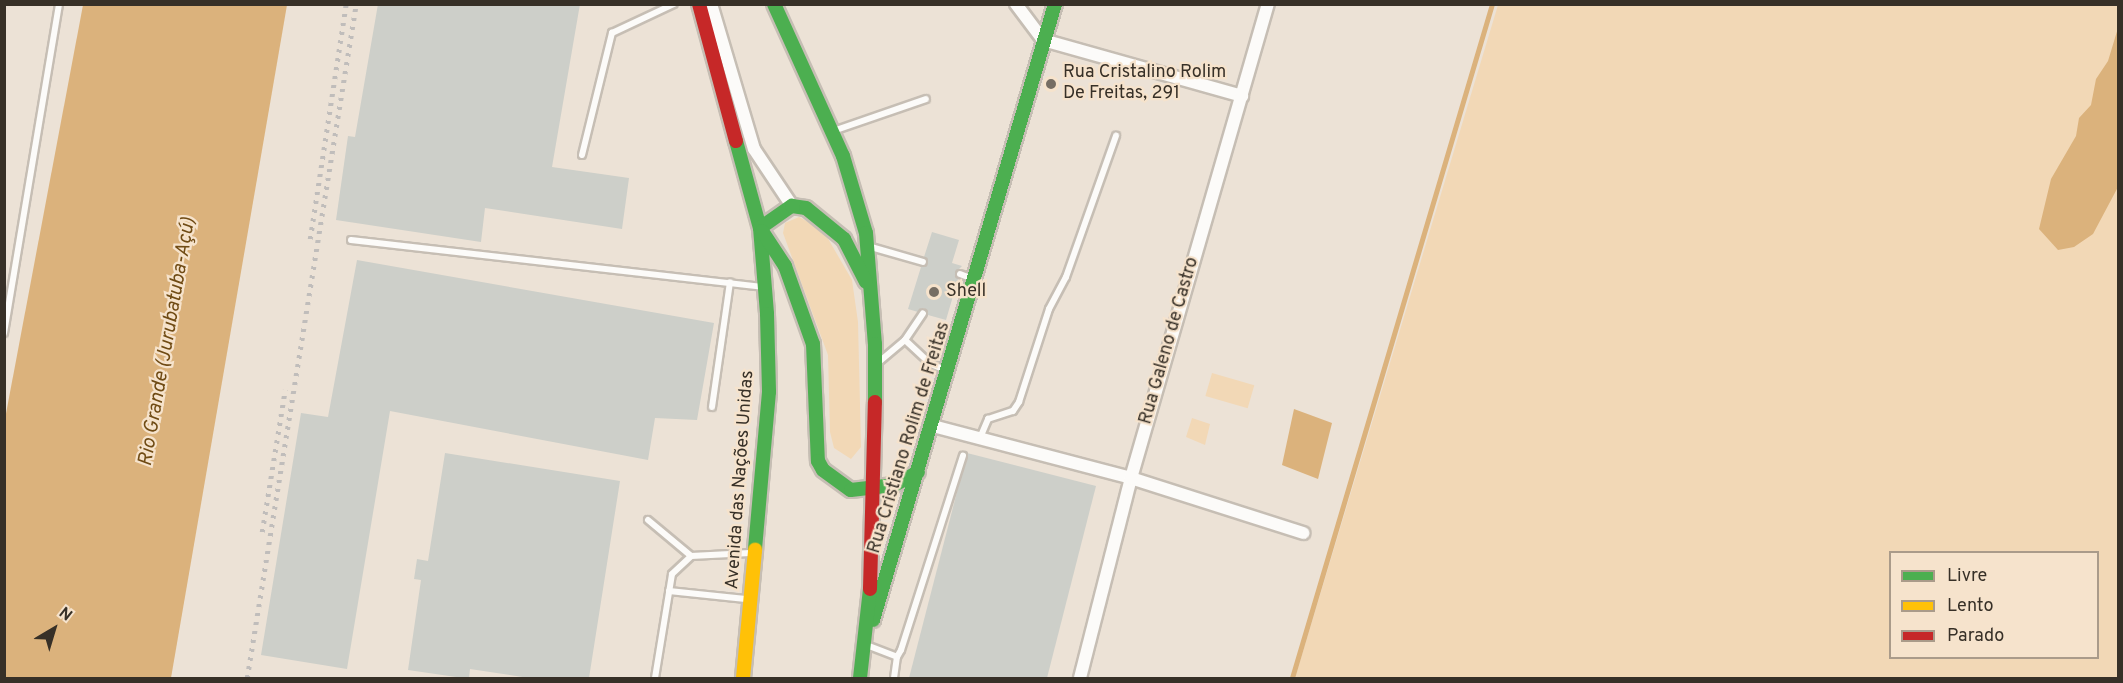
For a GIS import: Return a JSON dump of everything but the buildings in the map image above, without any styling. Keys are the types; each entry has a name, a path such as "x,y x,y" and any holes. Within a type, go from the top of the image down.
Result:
{"main road":[{"name":"Avenida das Nações Unidas","path":"699,4 760,228 765,288 768,392 743,678"},
{"path":"774,4 855,185 868,246 873,297 875,366 875,489 866,642 860,678"},
{"name":"Rua Cristiano Rolim de Freitas","path":"866,642 933,426 1055,4"},
{"path":"873,297 844,239 825,220 806,208 792,206 760,228 785,266 813,344 818,460 840,486 875,489 905,481 918,472"}],"street":[{"path":"711,4 754,148 792,206"},
{"path":"1016,4 1043,40 1242,96"},
{"name":"Rua Galeno de Castro","path":"1080,678 1131,478 1268,4"},
{"path":"933,426 1131,478 1303,533"}],"lane":[{"path":"4,333 59,4"},
{"path":"582,155 612,33 674,4"},
{"path":"832,131 926,99"},
{"path":"979,438 988,419 1013,411 1019,402 1049,309 1066,277 1116,135"},
{"path":"351,240 730,282 765,288"},
{"path":"868,246 923,262"},
{"path":"960,274 975,280"},
{"path":"712,407 730,282"},
{"path":"875,366 904,340 923,313"},
{"path":"904,340 931,364 949,371"},
{"path":"894,678 897,657 963,456"},
{"path":"648,520 691,556"},
{"path":"655,678 672,574 691,556 754,553"},
{"path":"669,591 750,599"},
{"path":"866,642 897,657"}],"shaded area":[{"path":"1498,5 2118,5 2118,678 1295,678"},
{"path":"799,217 823,230 852,280 858,322 861,447 851,459 834,448 830,432 828,355 783,233 785,223"},
{"path":"1212,373 1254,385 1248,408 1205,396"},
{"path":"1192,418 1210,424 1205,445 1186,437"}],"water":[{"name":"Rio Grande (Jurubatuba-Açú)","path":"83,5 287,5 171,678 5,678 5,419"},
{"path":"2118,28 2118,187 2093,234 2074,247 2058,250 2039,229 2051,179 2076,136 2079,118 2091,105 2096,79 2108,61"},
{"path":"1294,409 1332,423 1318,479 1282,465"}],"waterway":[{"path":"1292,678 1492,4"}],"railway":[{"path":"310,239 346,4"},
{"path":"247,678 356,4"},
{"path":"262,532 285,390"}],"traffic: fast":[{"path":"774,4 843,156 866,233 875,344 875,402"},
{"path":"873,620 1055,4"},
{"path":"736,141 760,228 767,314 769,392 755,550"},
{"path":"760,228 792,206 806,208 844,239 866,282"},
{"path":"762,231 785,266 813,344 818,461 823,470 851,490 894,485 918,472"},
{"path":"860,678 870,589"}],"traffic: slow":[{"path":"743,678 755,550"}],"traffic: jam":[{"path":"699,4 736,141"},
{"path":"870,589 875,402"}],"place":[{"name":"Rua Cristalino Rolim De Freitas, 291","path":"1051,84"},
{"name":"Shell","path":"934,292"}]}
